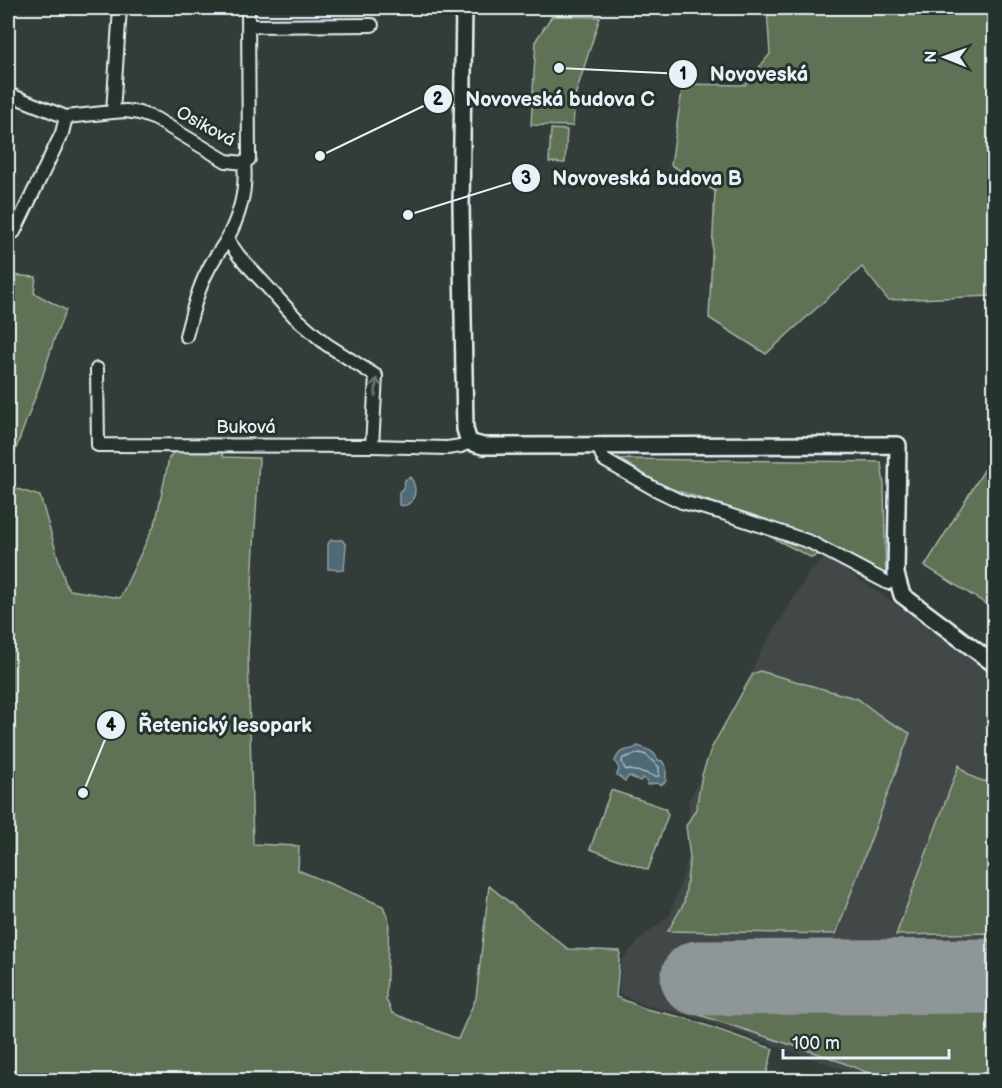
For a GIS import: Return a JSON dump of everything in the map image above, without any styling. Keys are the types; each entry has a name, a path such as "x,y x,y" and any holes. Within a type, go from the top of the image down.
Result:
{"street":[{"path":"113,112 120,8"},
{"name":"Osiková","path":"66,117 126,111 156,119 226,161 244,163 249,159 248,8"},
{"path":"464,8 461,205 464,418 469,442 483,446 898,445 896,574 902,595 994,664"},
{"path":"248,26 372,25"},
{"path":"8,94 66,117 62,133 14,232"},
{"path":"186,336 196,297 207,271 227,239 240,210 245,191 244,163"},
{"path":"227,239 239,256 296,317 326,344 376,376 372,446"},
{"name":"Buková","path":"97,369 98,445 456,448 469,442"},
{"path":"598,446 604,460 682,502 810,542 888,584"}],"shaded area":[{"path":"826,557 994,670 994,1080 873,1080 688,1015 647,1006 619,994 621,961 640,939 670,915 688,860 689,800 760,653 811,570"}],"green space":[{"path":"767,8 994,8 994,296 888,300 862,267 766,354 709,318 715,191 671,165 683,84 745,85 770,54"},
{"path":"552,16 600,17 575,96 573,126 531,125 536,40"},
{"path":"551,129 567,130 565,163 549,162"},
{"path":"8,275 36,277 34,293 66,310 8,470"},
{"path":"176,449 219,449 224,457 259,458 248,654 253,844 299,846 298,870 383,906 389,921 386,999 392,1013 458,1039 476,998 489,886 568,949 620,951 616,997 646,1009 685,1018 773,1049 765,1080 8,1080 8,486 40,496 66,585 70,590 120,598 156,521 169,458"},
{"path":"994,454 994,609 925,566"},
{"path":"619,459 881,462 884,485 886,590 822,552 812,558 767,535 768,520 663,486"},
{"path":"760,671 858,699 886,720 910,733 836,934 668,931 684,903 690,858 686,826 696,809 702,775 711,749 753,674"},
{"path":"959,765 974,778 994,782 994,933 896,935"},
{"path":"611,790 665,808 668,815 648,870 590,849"},
{"path":"994,1004 994,1080 886,1080 831,1058 675,1007"}],"water":[{"path":"410,477 415,487 414,497 408,504 399,505 399,492 405,480"},
{"path":"331,540 342,540 346,545 344,570 328,569 328,544"},
{"path":"638,746 652,752 666,767 666,781 661,785 656,783 647,785 647,781 643,778 640,781 629,776 625,781 617,775 619,769 615,761 620,753"}],"runway":[{"path":"698,978 994,976"}],"place":[{"name":"Novoveská","path":"559,68"},
{"name":"Novoveská budova C","path":"320,156"},
{"name":"Novoveská budova B","path":"408,215"},
{"name":"Řetenický lesopark","path":"83,793"}]}
